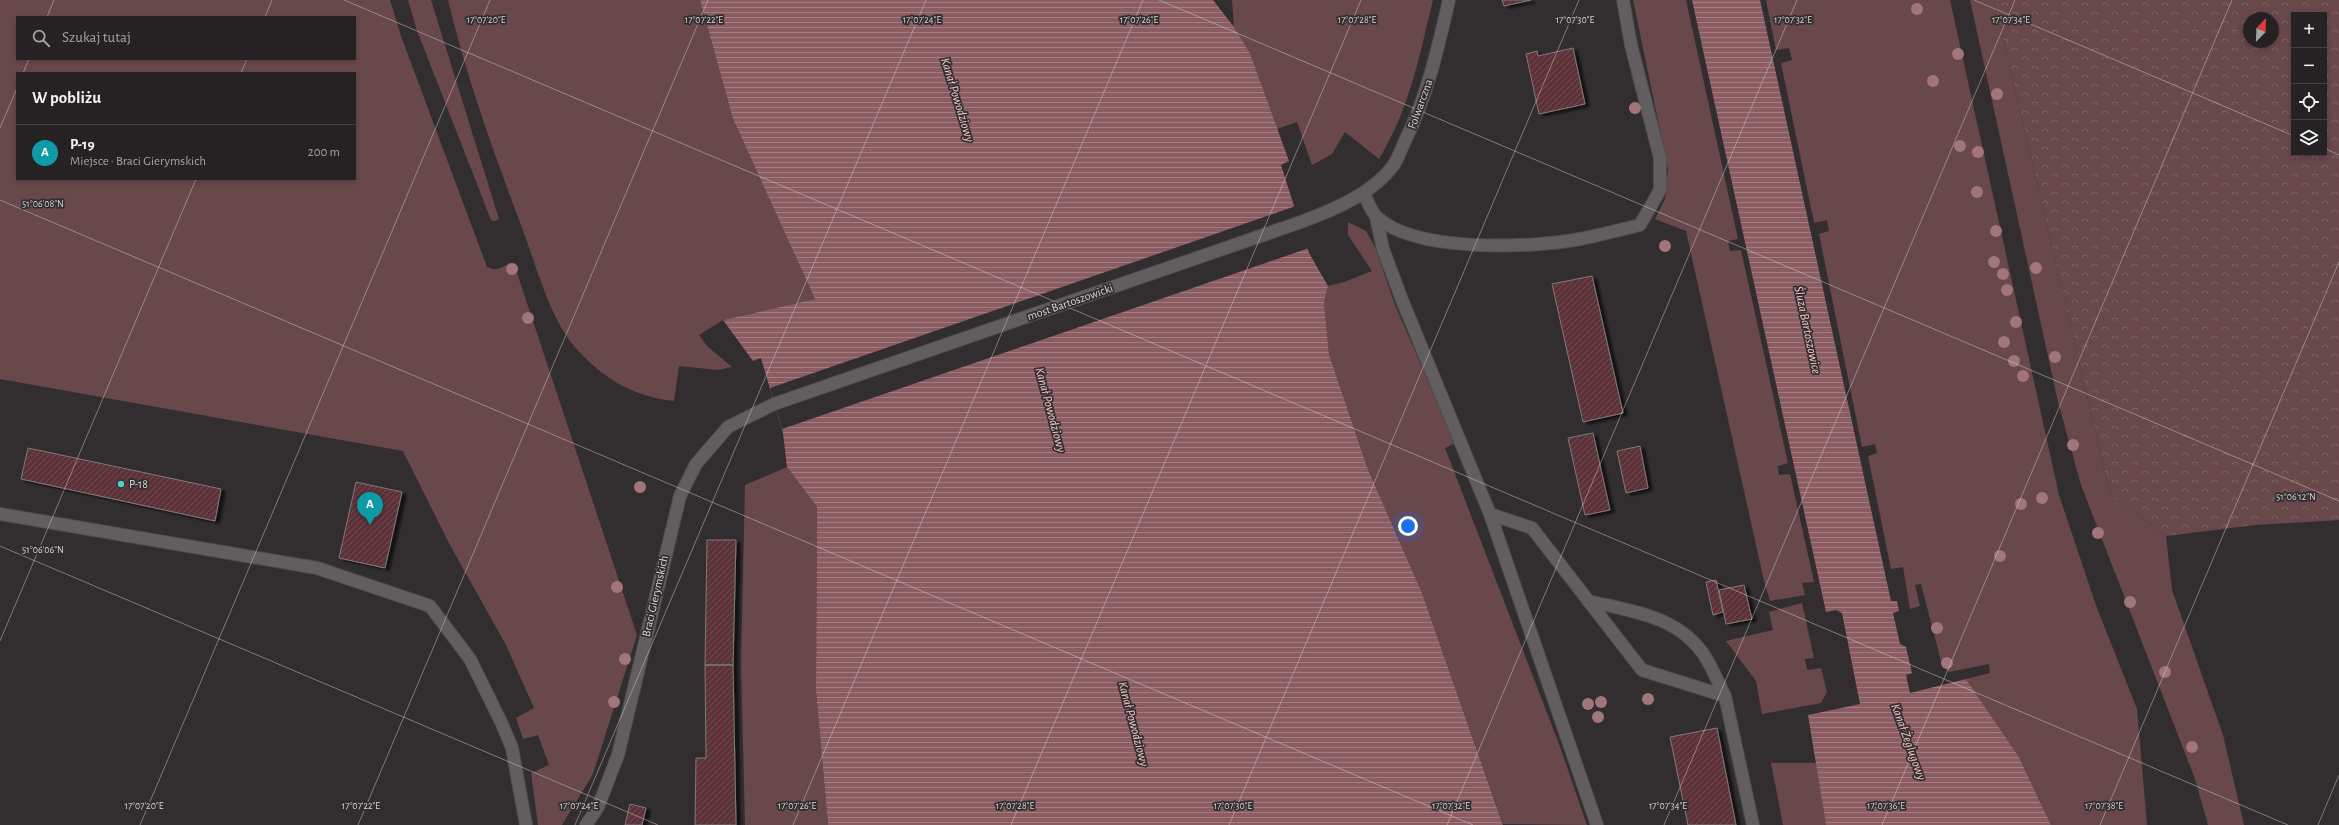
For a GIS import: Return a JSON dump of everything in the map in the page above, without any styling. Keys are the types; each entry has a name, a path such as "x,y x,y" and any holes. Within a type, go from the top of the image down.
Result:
{"street":[{"name":"Folwarczna","path":"1364,193 1393,166 1414,123 1433,68 1449,0"},
{"path":"1376,217 1406,234 1448,243 1522,246 1580,239 1640,225 1660,190 1660,158 1631,46 1623,0"},
{"path":"1364,193 1376,217 1383,249 1402,300 1490,514 1597,825"},
{"name":"most Bartoszowicki","path":"774,404 1301,222 1333,210 1364,193"},
{"name":"Braci Gierymskich","path":"586,825 598,807 618,755 680,496 696,464 728,427 774,404"},
{"path":"0,514 317,568 430,606 470,659 502,724 512,748 526,825"},
{"path":"1490,514 1532,528 1642,670 1725,696"},
{"path":"1588,602 1653,615 1681,631 1705,657 1725,696 1753,825"}],"green space":[{"path":"0,0 390,0 401,36 487,267 499,269 510,264 514,264 637,635 593,774 562,825 538,825 531,773 549,765 538,735 523,739 516,718 534,708 506,645 450,545 403,451 0,379"},
{"path":"408,0 431,0 499,219 495,221 491,220 416,28"},
{"path":"448,0 700,0 733,119 815,299 723,320 699,335 707,346 732,367 718,370 679,366 674,401 659,399 631,390 619,384 595,367 574,346 565,334 551,307 482,118"},
{"path":"1232,0 1433,0 1418,62 1406,101 1399,121 1379,159 1345,132 1332,154 1312,165 1297,122 1277,129 1250,53 1234,27"},
{"path":"1633,0 1686,0 1738,239 1728,241 1730,251 1741,250 1788,463 1778,466 1779,475 1790,474 1814,582 1802,583 1805,595 1770,601 1764,581 1686,231 1655,219 1665,199 1668,169"},
{"path":"1766,0 1950,0 2059,495 2097,608 2137,709 2147,825 2051,825 2019,757 1966,679 1990,673 1989,664 1949,672 1942,665 1921,584 1915,585 1920,606 1910,609 1903,567 1891,569 1868,456 1877,453 1875,444 1862,447 1819,234 1829,231 1827,220 1814,223 1781,63 1792,60 1789,48 1776,50"},
{"path":"1970,0 1994,0 2110,494 2166,536 2172,590 2223,735 2244,825 2208,825 2195,779 2081,485 2058,402"},
{"path":"1994,0 2339,0 2339,520 2255,525 2166,536 2110,494"},
{"path":"1348,222 1366,231 1375,247 1395,305 1455,443 1445,448 1559,744 1587,825 1503,824 1422,593 1367,467 1329,354 1324,302 1328,286 1344,282 1372,271 1348,235"},
{"path":"787,467 817,507 816,691 828,825 745,825 741,664 745,485"},
{"path":"1802,603 1814,658 1805,659 1807,670 1821,668 1827,692 1821,703 1762,714 1756,681 1726,641 1773,630 1769,612"},
{"path":"1771,763 1816,763 1826,825 1783,825"}],"water":[{"name":"Kanał Powodziowy","path":"700,0 1213,0 1234,27 1250,53 1289,161 1281,165 1309,253 1328,286 1324,302 1329,354 1367,467 1422,593 1503,825 828,825 816,691 817,507 787,467 783,433 761,358 753,361 723,320 815,299 733,119"},
{"path":"1692,0 1760,0 1891,601 1897,601 1899,611 1893,613 1900,644 1906,647 1912,673 1906,675 1910,693 1966,679 2019,757 2051,825 1826,825 1808,715 1860,704 1842,613 1836,610 1826,612"}],"pier":[{"path":"1296,206 1309,248 782,429 770,388"}],"building":[{"path":"1502,0 1531,0 1504,6"},
{"path":"1573,48 1585,104 1539,114 1526,54 1537,51 1538,56"},
{"path":"1592,276 1623,413 1583,422 1552,284"},
{"path":"1593,433 1610,510 1585,515 1568,438"},
{"path":"1640,446 1648,488 1626,493 1617,451"},
{"name":"P-18","path":"28,448 221,489 215,521 21,479"},
{"path":"356,482 402,492 385,568 339,558"},
{"path":"707,540 736,540 733,665 705,665"},
{"path":"1716,580 1723,612 1713,615 1706,582"},
{"path":"1744,585 1752,619 1726,624 1719,590"},
{"path":"705,665 733,665 736,825 695,825 696,758 706,758"},
{"path":"1717,728 1736,825 1688,825 1670,737"},
{"path":"630,804 646,808 642,825 625,825"}],"place":[{"name":"P-18","path":"121,484"},
{"name":"P-19","path":"370,525"}],"water label":[{"name":"Śluza Bartoszowice","path":"1807,330"},
{"name":"Kanał Żeglugowy","path":"1908,742"}]}
